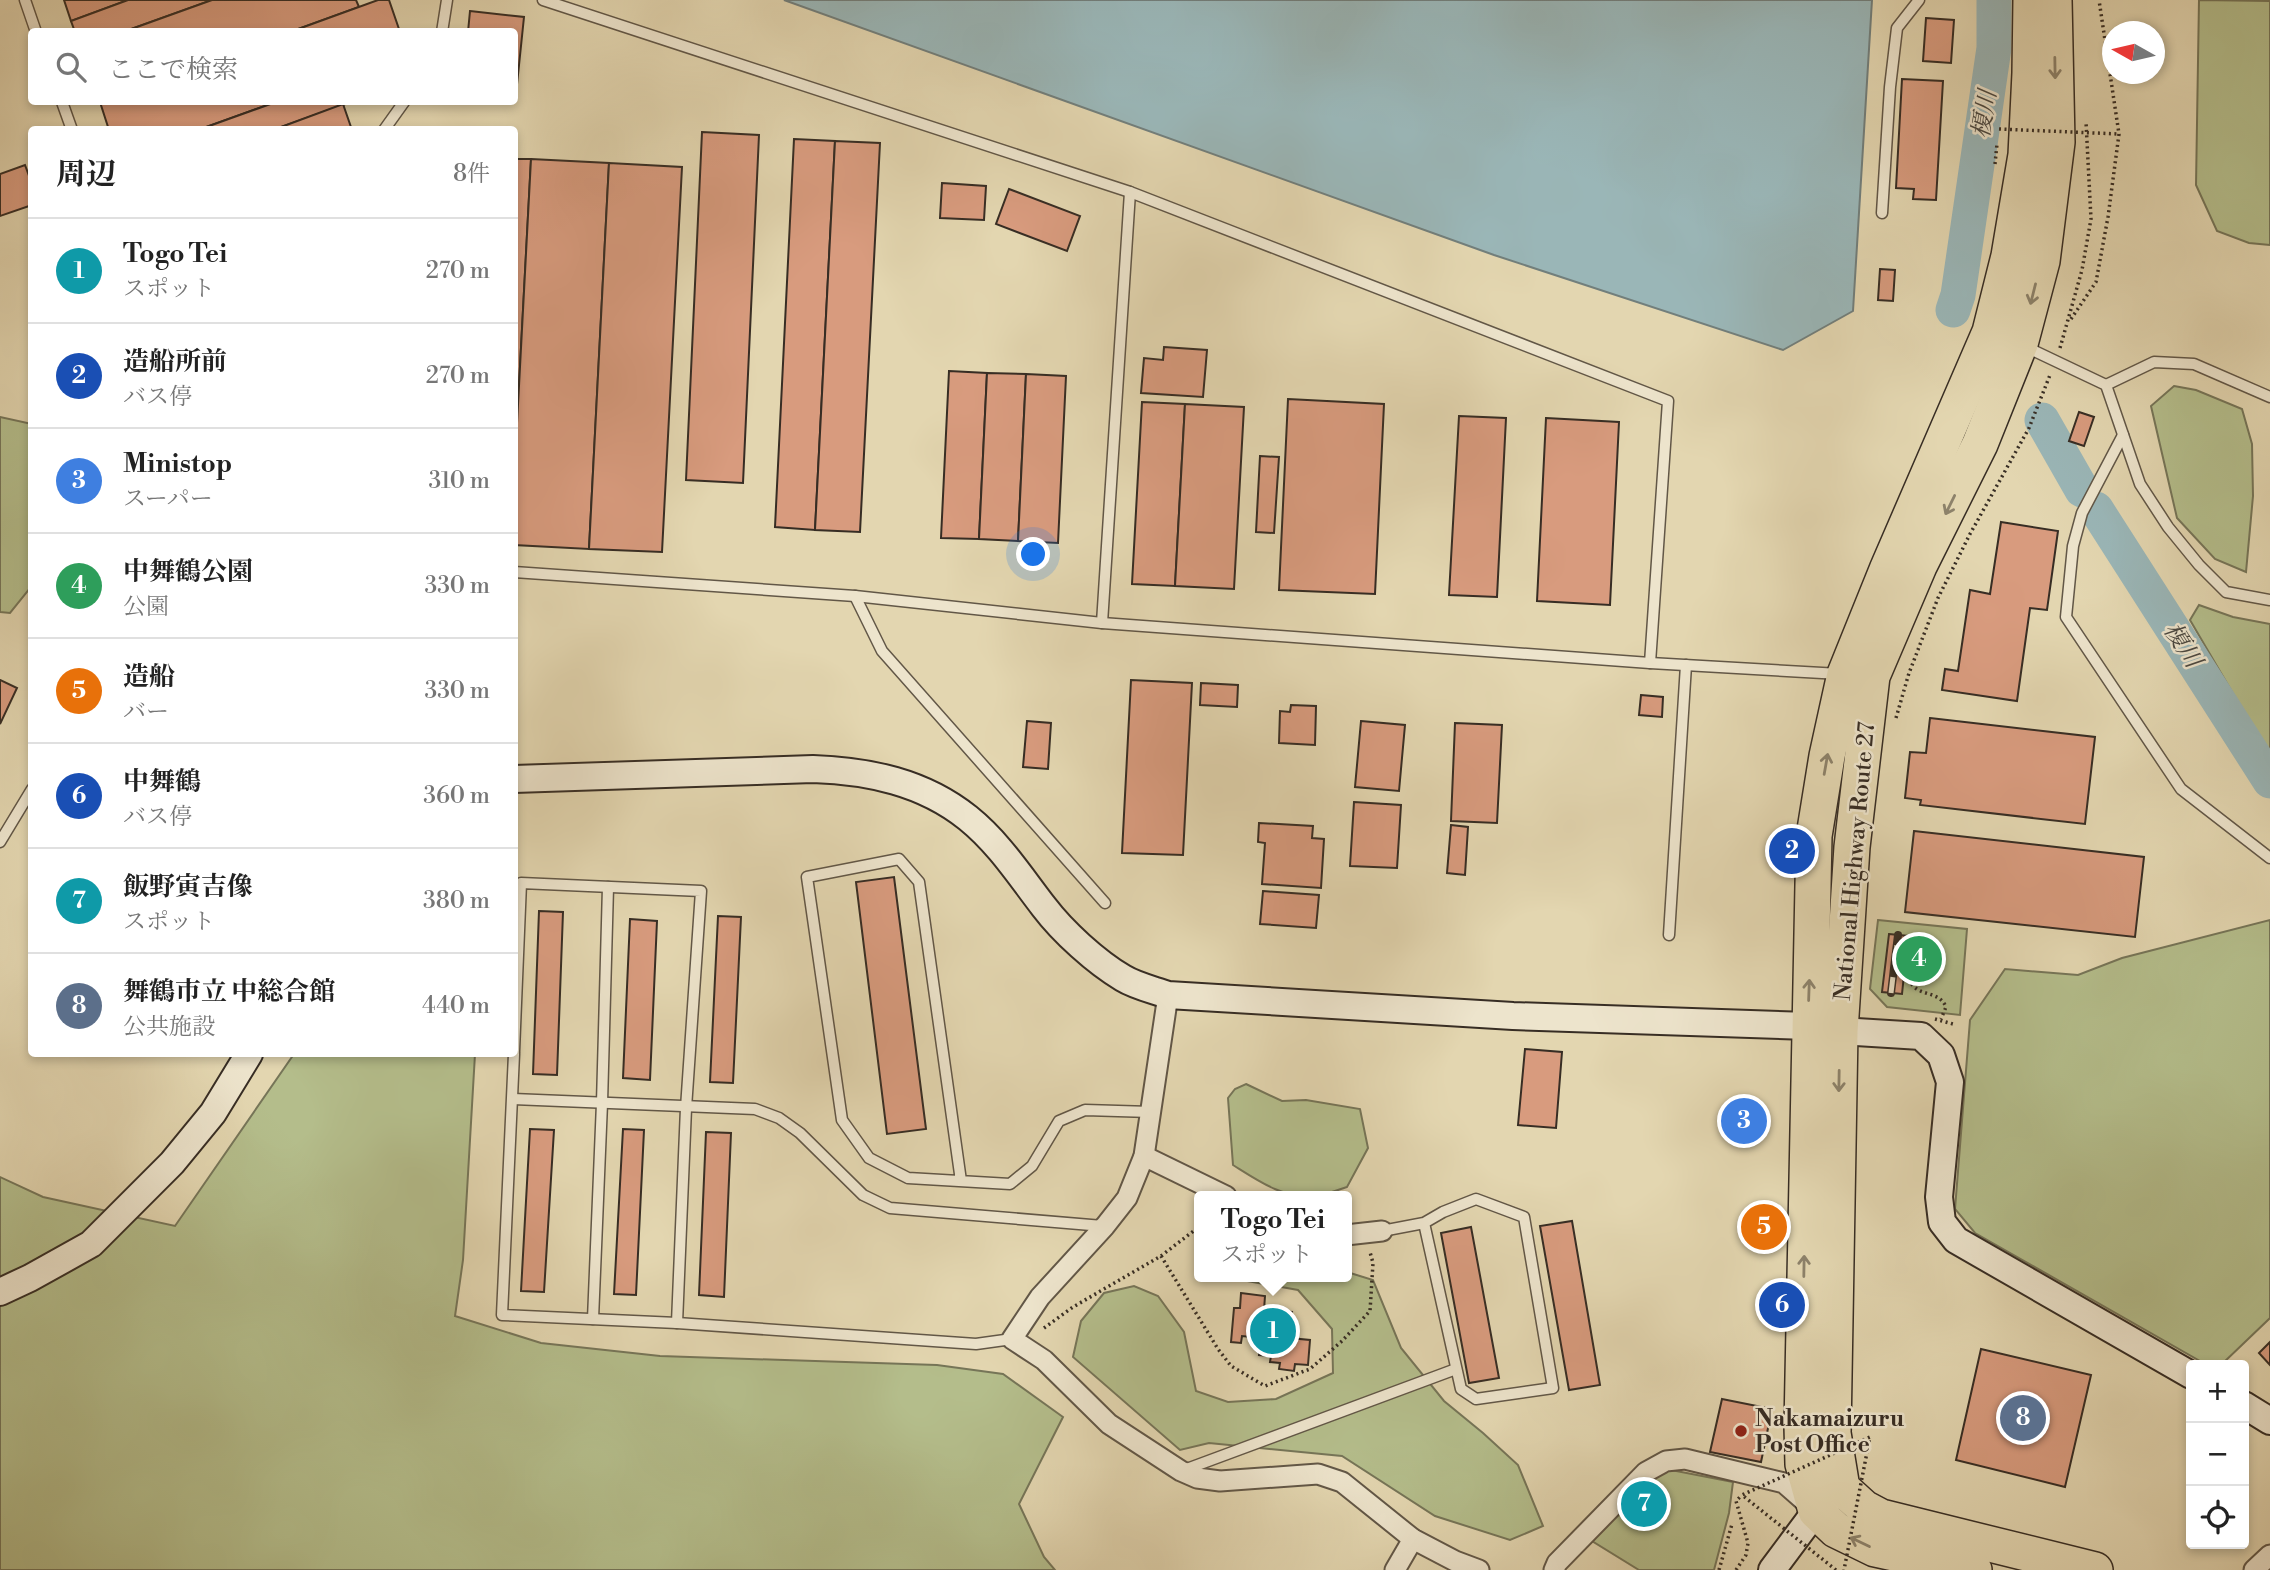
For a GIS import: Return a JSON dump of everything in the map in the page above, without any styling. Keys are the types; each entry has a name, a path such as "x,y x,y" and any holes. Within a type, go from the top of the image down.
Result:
{"highway":[{"name":"National Highway Route 27","path":"2005,338 2009,257 2026,155 2031,0"},
{"name":"National Highway Route 27","path":"1842,1488 1833,1433 1824,1028 1814,835 1827,756 1858,675 1887,570 2042,261 2057,142 2054,0"},
{"name":"National Highway Route 27","path":"1816,1511 1803,1464 1802,1426 1824,1028"},
{"path":"1842,1488 1864,1508 1881,1517 2095,1570"},
{"path":"1816,1511 1836,1530 1875,1549 1970,1570"}],"street":[{"path":"518,779 813,769 850,770 913,786 943,801 968,818 1003,852 1046,910 1080,945 1124,979 1168,995 1513,1016 1824,1028 1921,1036 1941,1055 1950,1082 1939,1197 1942,1222 1956,1240 2186,1372"},
{"path":"1168,995 1144,1156 1127,1198 1040,1297 1016,1342 1044,1360 1109,1424 1181,1471 1197,1478 1220,1482 1318,1474 1342,1482 1413,1539 1479,1570"},
{"path":"0,1292 91,1244 172,1163 212,1113 247,1057"},
{"path":"1144,1156 1216,1191"},
{"path":"2249,1408 2270,1420"},
{"path":"1538,1570 1555,1567 1646,1472 1667,1461 1685,1459 1784,1483 1816,1511"},
{"path":"1772,1570 1816,1511 1842,1488"},
{"path":"1395,1570 1413,1539"},
{"path":"2254,1570 2270,1555"}],"lane":[{"path":"25,0 35,28"},
{"path":"443,28 447,0"},
{"path":"543,0 1130,192 1668,401 1650,663"},
{"path":"1882,213 1890,88 1897,28 1919,0"},
{"path":"63,105 71,126"},
{"path":"387,126 402,105"},
{"path":"1102,623 1130,192"},
{"path":"2005,338 2106,385 2140,484 2168,527 2199,565 2226,592 2270,600"},
{"path":"2106,385 2154,362 2194,364 2270,397"},
{"path":"2123,435 2082,513 2073,546 2066,617 2181,789 2270,858"},
{"path":"518,572 855,596 1102,623 1650,663 1858,675"},
{"path":"855,596 882,651 1105,903"},
{"path":"1669,935 1686,665"},
{"path":"0,842 28,796"},
{"path":"961,1181 919,882 899,859 807,877 842,1120 869,1158 908,1178 1010,1184 1032,1167 1059,1121 1085,1110 1151,1112"},
{"path":"518,955 521,883 701,891 686,1108 677,1323"},
{"path":"593,1319 608,887"},
{"path":"514,1057 502,1315 677,1323 976,1344 1016,1342"},
{"path":"513,1099 755,1109 779,1118 800,1133 863,1195 890,1208 1105,1226"},
{"path":"1364,1233 1424,1223 1476,1199 1524,1217 1553,1388 1476,1399 1461,1390 1424,1223"},
{"path":"1181,1471 1456,1369"}],"path":[{"path":"2068,324 2096,282 2119,134 2099,0"},
{"path":"1894,726 1909,673 1938,598 2029,428 2056,362 2068,324 2082,270 2091,219 2085,109"},
{"path":"1999,130 2119,134"},
{"path":"1909,949 1920,949 1921,937 1910,936 1909,949 1908,976 1917,990 1944,1000 1946,1007 1941,1019"},
{"path":"1929,1018 1953,1024"},
{"path":"1016,1342 1161,1256 1194,1230"},
{"path":"1161,1256 1231,1366 1265,1386 1310,1369 1342,1341 1370,1311 1373,1263 1364,1233"},
{"path":"1736,1570 1746,1555 1748,1544 1736,1501 1742,1495 1870,1437 1844,1570"},
{"path":"1742,1495 1836,1570"},
{"path":"1719,1570 1732,1524"}],"green space":[{"path":"2199,0 2270,1 2270,245 2249,243 2217,231 2196,185"},
{"path":"2174,386 2196,390 2242,409 2252,444 2253,496 2246,572 2215,559 2177,518 2151,406"},
{"path":"0,417 28,423 28,591 10,613 0,612"},
{"path":"2199,605 2233,617 2270,624 2270,757 2190,620"},
{"path":"1878,920 1967,929 1960,1015 1887,1007 1870,989"},
{"path":"2270,920 2270,1318 2226,1360 2198,1360 1975,1233 1955,1209 1970,1020 2005,969 2078,975 2122,958"},
{"path":"292,1057 475,1057 463,1260 455,1316 541,1343 660,1356 937,1365 1003,1374 1063,1417 1019,1504 1044,1557 1055,1570 0,1570 0,1177 43,1197 175,1226"},
{"path":"1246,1084 1282,1101 1306,1100 1360,1109 1368,1148 1347,1187 1333,1191 1280,1191 1233,1165 1228,1098 1235,1089"},
{"path":"1352,1274 1373,1280 1401,1348 1444,1401 1518,1465 1543,1526 1510,1540 1435,1516 1342,1456 1209,1443 1180,1450 1073,1357 1081,1321 1104,1293 1134,1286 1158,1296 1184,1332 1196,1391 1228,1402 1276,1399 1333,1373 1332,1329 1298,1290 1253,1282 1352,1282"},
{"path":"1666,1469 1733,1482 1729,1513 1714,1570 1639,1570 1592,1541 1652,1479"}],"water":[{"path":"784,0 1872,0 1853,311 1783,350 1494,255"}],"building":[{"path":"64,0 128,0 71,21"},
{"path":"128,0 212,0 134,28 74,28 71,21"},
{"path":"212,0 356,0 359,7 301,28 134,28"},
{"path":"378,0 389,0 399,28 301,28"},
{"path":"470,11 524,17 518,75 518,28 468,28"},
{"path":"1926,18 1954,20 1951,63 1923,61"},
{"path":"1902,79 1943,81 1936,200 1913,199 1914,189 1896,188"},
{"path":"101,105 268,105 209,126 108,126"},
{"path":"268,105 343,105 284,126 209,126"},
{"path":"343,105 351,126 284,126"},
{"path":"702,132 759,135 743,483 686,480"},
{"path":"794,139 835,141 815,530 775,527"},
{"path":"835,141 880,143 860,532 815,530"},
{"path":"518,159 531,159 518,404"},
{"path":"531,159 609,163 589,549 518,545 518,404"},
{"path":"609,163 682,167 662,552 589,549"},
{"path":"25,165 28,173 28,206 0,216 0,174"},
{"path":"942,183 986,186 984,220 940,218"},
{"path":"1009,189 1080,216 1067,251 996,224"},
{"path":"1880,269 1895,270 1893,301 1878,300"},
{"path":"1164,347 1207,350 1203,397 1141,393 1144,358 1163,360"},
{"path":"949,371 987,373 979,539 941,538"},
{"path":"987,373 1026,374 1018,541 979,539"},
{"path":"1026,374 1066,376 1058,543 1018,541"},
{"path":"1288,399 1384,404 1375,594 1279,590"},
{"path":"1142,402 1185,404 1175,586 1132,584"},
{"path":"1185,404 1244,407 1234,589 1175,586"},
{"path":"2079,412 2094,417 2084,446 2069,441"},
{"path":"1459,416 1506,418 1497,597 1449,595"},
{"path":"1546,418 1619,422 1610,605 1537,601"},
{"path":"1260,456 1279,457 1274,533 1256,532"},
{"path":"2001,522 2058,531 2047,610 2030,608 2017,701 1942,690 1945,669 1958,671 1970,590 1990,594"},
{"path":"0,680 17,688 0,724"},
{"path":"1131,680 1192,683 1183,855 1122,853"},
{"path":"1201,683 1238,685 1237,707 1200,705"},
{"path":"1641,695 1663,697 1662,717 1639,715"},
{"path":"1291,705 1316,706 1315,745 1279,743 1280,711 1290,712"},
{"path":"1930,718 2095,737 2085,824 1920,805 1921,800 1905,798 1910,752 1926,753"},
{"path":"1027,721 1051,723 1048,769 1023,767"},
{"path":"1361,721 1405,725 1399,791 1355,787"},
{"path":"1455,723 1502,725 1497,823 1451,821"},
{"path":"1354,802 1401,805 1397,868 1350,866"},
{"path":"1259,823 1313,826 1312,838 1324,839 1321,888 1262,884 1265,843 1258,842"},
{"path":"1451,825 1468,827 1465,875 1447,873"},
{"path":"1914,831 2144,857 2135,937 1905,912"},
{"path":"894,877 926,1129 887,1134 856,882"},
{"path":"1263,891 1319,895 1316,928 1260,924"},
{"path":"539,911 563,912 557,1075 533,1074"},
{"path":"718,916 741,917 733,1083 710,1082"},
{"path":"630,919 657,921 650,1080 623,1078"},
{"path":"1889,934 1908,936 1902,994 1882,992"},
{"path":"1525,1049 1562,1052 1556,1128 1518,1125"},
{"path":"530,1129 554,1130 544,1292 521,1291"},
{"path":"623,1129 644,1130 636,1295 614,1294"},
{"path":"706,1132 731,1133 724,1297 699,1295"},
{"path":"1572,1221 1600,1385 1569,1390 1540,1226"},
{"path":"1471,1227 1499,1378 1469,1383 1441,1233"},
{"path":"1241,1293 1265,1296 1264,1310 1292,1312 1290,1338 1310,1340 1308,1365 1295,1364 1294,1371 1279,1369 1280,1363 1270,1362 1271,1356 1259,1355 1261,1338 1242,1336 1241,1343 1231,1342 1234,1308 1240,1308"},
{"path":"2270,1342 2270,1365 2259,1353"},
{"path":"1981,1349 2091,1375 2065,1487 1956,1460"},
{"path":"1722,1399 1772,1409 1761,1462 1710,1452"}],"waterway":[{"name":"榎川","path":"1953,310 1958,295 1994,48 1994,0"},
{"name":"榎川","path":"2042,420 2082,490"},
{"name":"榎川","path":"2096,509 2270,781"}],"railway":[{"path":"1891,993 1898,935"}],"place":[{"name":"造船所前","path":"1792,851"},
{"name":"中舞鶴公園","path":"1919,959"},
{"name":"Ministop","path":"1744,1121"},
{"name":"造船","path":"1764,1227"},
{"name":"中舞鶴","path":"1782,1305"},
{"name":"Togo Tei","path":"1273,1331"},
{"name":"舞鶴市立 中総合館","path":"2023,1418"},
{"name":"Nakamaizuru Post Office","path":"1741,1431"},
{"name":"飯野寅吉像","path":"1644,1504"}]}
